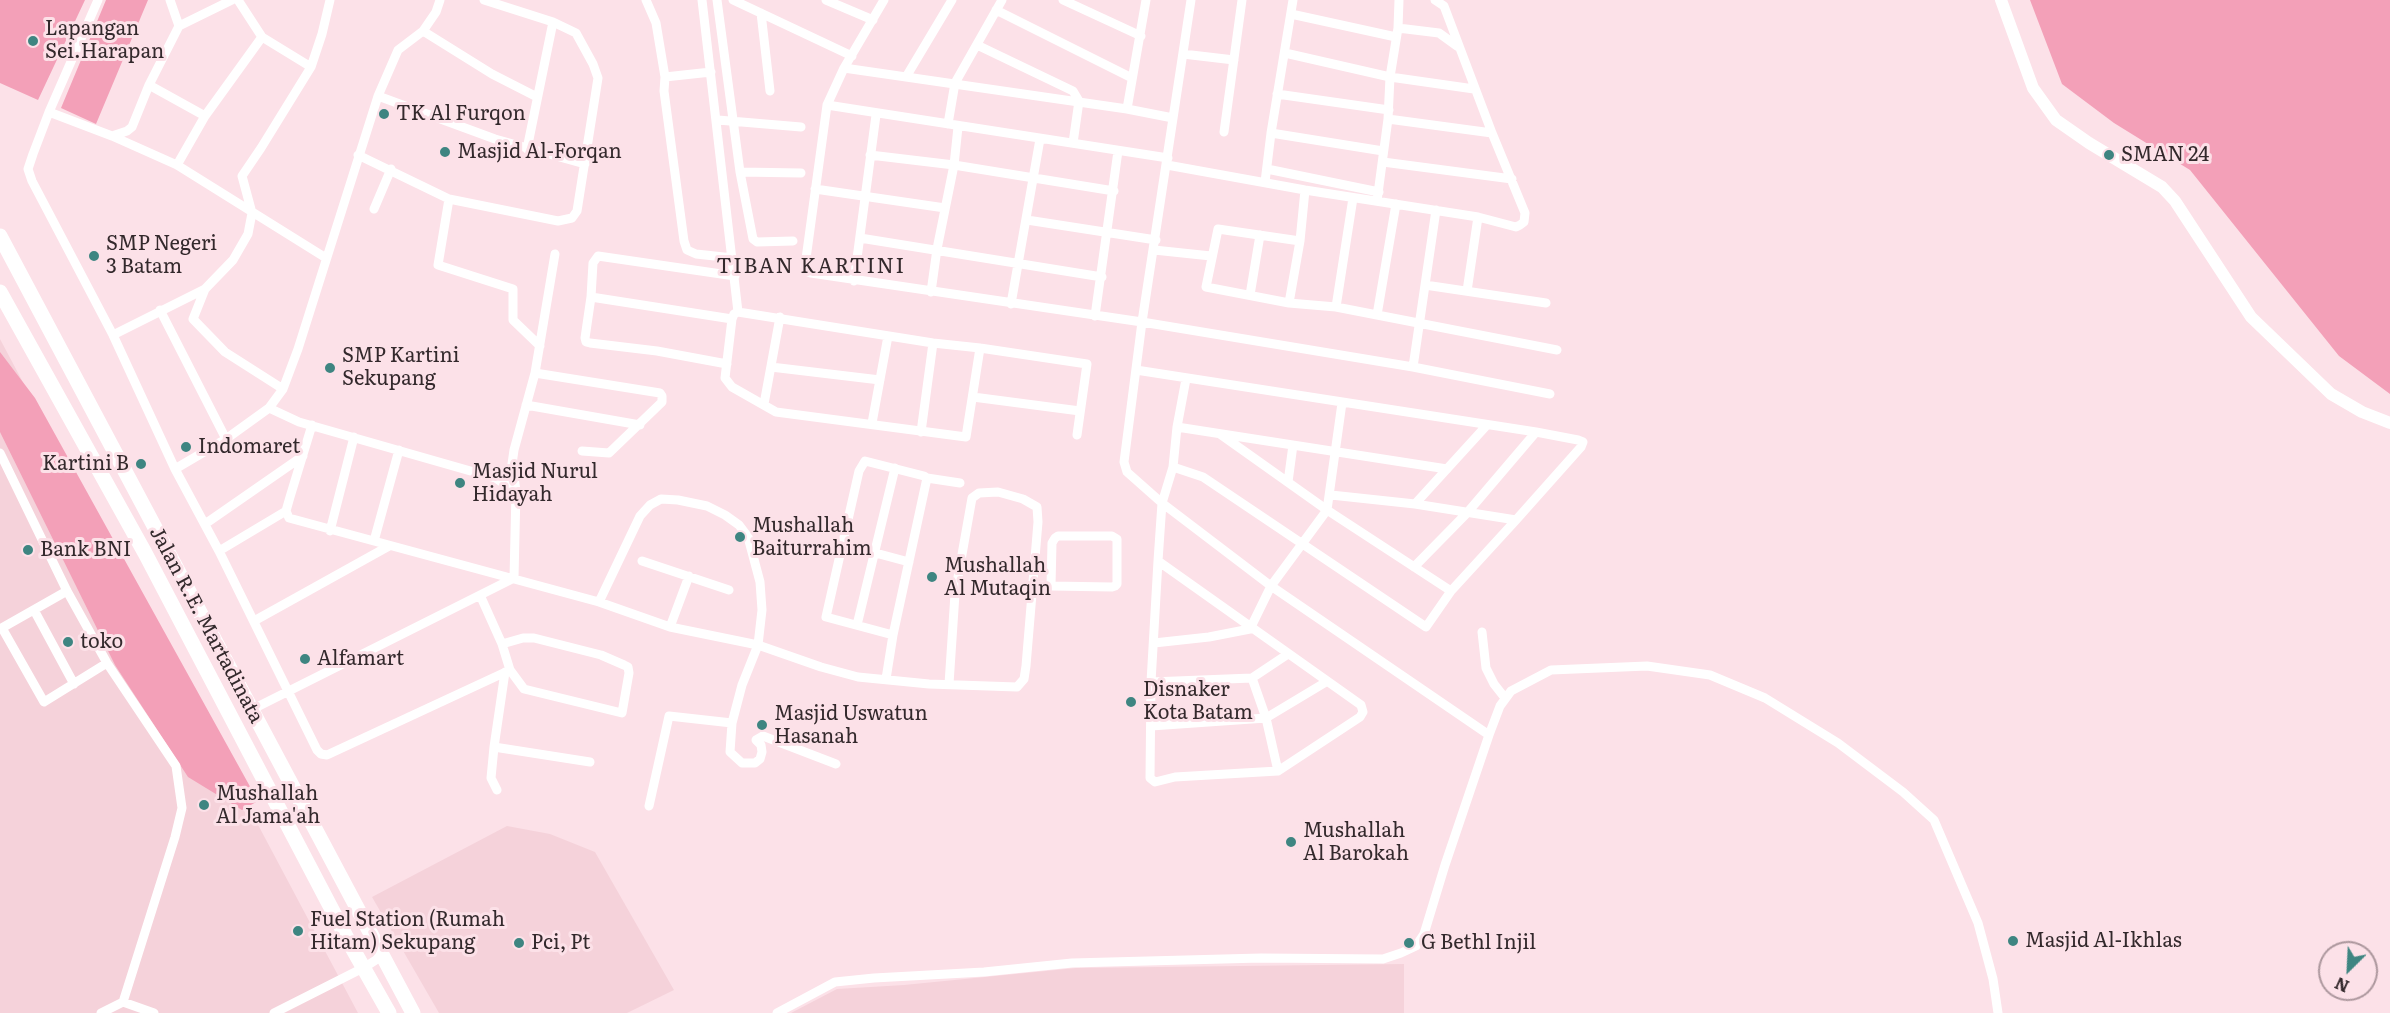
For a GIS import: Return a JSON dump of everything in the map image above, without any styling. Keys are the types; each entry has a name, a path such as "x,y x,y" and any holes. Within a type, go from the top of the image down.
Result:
{"highway":[{"name":"Jalan R.E. Martadinata","path":"0,236 413,1013"},
{"name":"Jalan R.E. Martadinata","path":"0,292 4,310 145,553 350,944 389,1013"},
{"path":"145,553 163,543"}],"main road":[{"path":"2001,0 2033,87 2056,120 2089,143 2162,187 2175,201 2251,317 2331,394 2362,412 2390,423"}],"street":[{"path":"98,0 49,112 28,169 32,181 113,335 175,469 219,551 317,750 327,755 507,671"},
{"path":"170,0 179,26"},
{"path":"112,136 132,127 149,85 179,26 231,0"},
{"path":"238,0 262,37 311,67"},
{"path":"282,390 225,352 200,328 194,319 195,310 205,290 233,260 248,234 252,213 242,176 311,67 330,0"},
{"path":"175,469 225,439 269,408 282,390 298,350 378,96 398,50 423,31 436,12 440,0"},
{"path":"358,155 449,199 558,221 572,218 577,211 598,78 590,56 576,33 553,22 487,0"},
{"path":"646,0 656,23 665,77 664,92 687,250 696,254 733,258"},
{"path":"702,0 735,276 735,315 727,364 727,383 776,412 966,437 980,348"},
{"path":"717,0 740,172 753,239 758,242 793,241"},
{"path":"733,0 852,56"},
{"path":"884,0 844,68 827,105 806,271 854,281 1142,322 1413,367 1550,393"},
{"path":"906,77 952,0"},
{"path":"931,292 954,165 955,83 1002,0"},
{"path":"1063,0 1141,36"},
{"path":"1127,109 1146,0"},
{"path":"1191,0 1142,322 1124,462 1127,472 1162,503 1271,586 1489,735"},
{"path":"1224,132 1242,0"},
{"path":"1265,182 1293,0"},
{"path":"1378,197 1399,0"},
{"path":"1267,169 1378,197 1396,204 1478,217 1516,227 1524,222 1525,213 1474,89 1444,6 1435,0"},
{"path":"830,1 873,20"},
{"path":"996,10 1132,78"},
{"path":"761,13 770,91"},
{"path":"1292,14 1397,33 1439,33 1461,50"},
{"path":"527,148 553,22"},
{"path":"423,31 492,74 537,98"},
{"path":"177,165 205,116 262,37"},
{"path":"977,45 1073,91 1079,101 1073,143"},
{"path":"1285,53 1390,77 1474,89"},
{"path":"1183,54 1234,60"},
{"path":"844,68 1079,101 1173,118"},
{"path":"665,77 711,72"},
{"path":"149,85 205,116"},
{"path":"1277,94 1492,133"},
{"path":"378,96 527,148 585,164"},
{"path":"827,105 1118,151 1305,190 1353,198 1378,197"},
{"path":"49,112 112,136 177,165 326,258"},
{"path":"854,281 876,114"},
{"path":"718,120 801,127"},
{"path":"1271,133 1383,151"},
{"path":"1011,304 1040,138"},
{"path":"1095,316 1118,151"},
{"path":"870,155 954,165 1114,191"},
{"path":"1383,162 1512,179"},
{"path":"374,209 391,169"},
{"path":"740,172 801,173"},
{"path":"815,189 945,208"},
{"path":"1289,303 1300,241 1305,190"},
{"path":"1336,307 1353,198"},
{"path":"449,199 438,265 513,289 513,320 540,346"},
{"path":"1377,315 1396,204"},
{"path":"1413,367 1436,210"},
{"path":"1467,291 1478,217"},
{"path":"1027,220 1108,233 1211,256"},
{"path":"1300,241 1218,229 1206,287 1289,303 1336,307 1557,350"},
{"path":"1250,295 1260,236"},
{"path":"860,238 1020,262 1101,277"},
{"path":"514,578 516,491 512,464 513,450 535,373 555,254"},
{"path":"727,364 657,351 586,342 593,263 598,256 735,276"},
{"path":"1425,285 1546,303"},
{"path":"113,335 160,310 205,290"},
{"path":"591,297 735,315 780,317 933,343 1087,364 1077,435"},
{"path":"160,310 225,439"},
{"path":"764,404 780,317"},
{"path":"872,423 888,336"},
{"path":"921,432 933,343"},
{"path":"771,367 880,380"},
{"path":"1136,370 1536,432 1583,442 1516,520 1450,591 1426,627 1203,477 1173,467"},
{"path":"535,373 660,393 662,396 662,402 609,453 582,451"},
{"path":"1158,561 1250,629 1361,705 1363,712 1360,717 1278,771 1175,777 1155,782 1150,778 1151,682 1154,643 1158,561 1162,503 1173,467 1177,427 1186,379"},
{"path":"973,397 1080,411"},
{"path":"1250,629 1271,586 1327,510 1331,495 1342,403"},
{"path":"526,405 640,425"},
{"path":"269,408 299,422 495,478 516,491"},
{"path":"1415,504 1486,424"},
{"path":"219,551 286,512 312,425"},
{"path":"1177,427 1447,469"},
{"path":"1414,567 1467,513 1536,432"},
{"path":"1220,434 1327,510 1450,591"},
{"path":"330,531 354,437"},
{"path":"1288,482 1293,445"},
{"path":"374,541 399,450"},
{"path":"0,453 68,591 107,663 176,766 182,808 175,837 123,1002 101,1013"},
{"path":"205,524 303,456"},
{"path":"893,634 826,617 861,464 865,461 927,478 960,483"},
{"path":"857,625 895,468"},
{"path":"886,679 893,634 927,478"},
{"path":"286,512 289,518 330,531 600,602 670,627 758,645 858,677 949,684 1017,687 1024,679 1038,522 1036,507 1023,499 998,492 979,493 972,498 955,594 949,684"},
{"path":"1331,495 1415,504 1516,520"},
{"path":"600,602 640,516 650,505 661,499 707,506 739,525 748,537 760,582 762,610 758,645 742,685 732,723 730,752 742,763 755,763 760,759 762,749 756,740 763,736 836,764"},
{"path":"1032,586 1051,586 1115,586 1117,584 1117,539 1112,536 1055,538 1052,543 1051,586"},
{"path":"842,544 909,562"},
{"path":"254,621 388,546"},
{"path":"642,561 729,590"},
{"path":"670,627 689,576"},
{"path":"251,710 286,690 514,578"},
{"path":"68,591 1,628 44,702 107,663"},
{"path":"480,594 502,644 507,671 491,778 497,790"},
{"path":"34,610 74,684"},
{"path":"1154,643 1209,637 1250,629"},
{"path":"1482,632 1486,668 1494,684 1505,698"},
{"path":"502,644 523,638 534,638 601,655 628,667 622,713 524,689 507,671"},
{"path":"1151,682 1252,678 1288,654"},
{"path":"777,1013 835,982 874,978 984,972 1072,963 1261,958 1383,959 1401,953 1416,946 1424,934 1444,865 1489,735 1505,698 1511,691 1551,670 1647,666 1710,675 1765,698 1839,743 1903,792 1934,820 1978,923 1993,979 1998,1013"},
{"path":"1252,678 1266,718 1278,771"},
{"path":"1151,726 1266,718 1326,682"},
{"path":"649,806 669,716 732,723"},
{"path":"494,747 590,762"},
{"path":"274,1013 382,956"},
{"path":"123,1002 154,1013"}],"shaded area":[{"name":"Lapangan Sei.Harapan","path":"0,0 85,0 38,100 0,83"},
{"path":"106,0 148,0 96,124 61,108"},
{"path":"2030,0 2390,0 2390,394 2339,356 2190,170 2114,123 2062,84"},
{"path":"0,339 358,1013 0,1013"},
{"path":"0,352 35,398 258,801 242,810 188,777 115,665 0,432"},
{"path":"507,826 550,834 595,852 674,990 627,1013 439,1013 372,897"},
{"path":"1404,964 1404,1013 791,1013 837,989 904,985 1076,968"}],"place":[{"name":"Lapangan Sei.Harapan","path":"33,41"},
{"name":"TK Al Furqon","path":"384,114"},
{"name":"Masjid Al-Forqan","path":"445,152"},
{"name":"SMAN 24","path":"2109,155"},
{"name":"SMP Negeri 3 Batam","path":"94,256"},
{"name":"SMP Kartini Sekupang","path":"330,368"},
{"name":"Indomaret","path":"186,447"},
{"name":"Kartini B","path":"141,464"},
{"name":"Masjid Nurul Hidayah","path":"460,483"},
{"name":"Mushallah Baiturrahim","path":"740,537"},
{"name":"Bank BNI","path":"28,550"},
{"name":"Mushallah Al Mutaqin","path":"932,577"},
{"name":"toko","path":"68,642"},
{"name":"Alfamart","path":"305,659"},
{"name":"Disnaker Kota Batam","path":"1131,702"},
{"name":"Masjid Uswatun Hasanah","path":"762,725"},
{"name":"Mushallah Al Jama'ah","path":"204,805"},
{"name":"Mushallah Al Barokah","path":"1291,842"},
{"name":"Fuel Station (Rumah Hitam) Sekupang","path":"298,931"},
{"name":"Masjid Al-Ikhlas","path":"2013,941"},
{"name":"Pci, Pt","path":"519,943"},
{"name":"G Bethl Injil","path":"1409,943"}],"district":[{"name":"TIBAN KARTINI","path":"811,267"}]}
